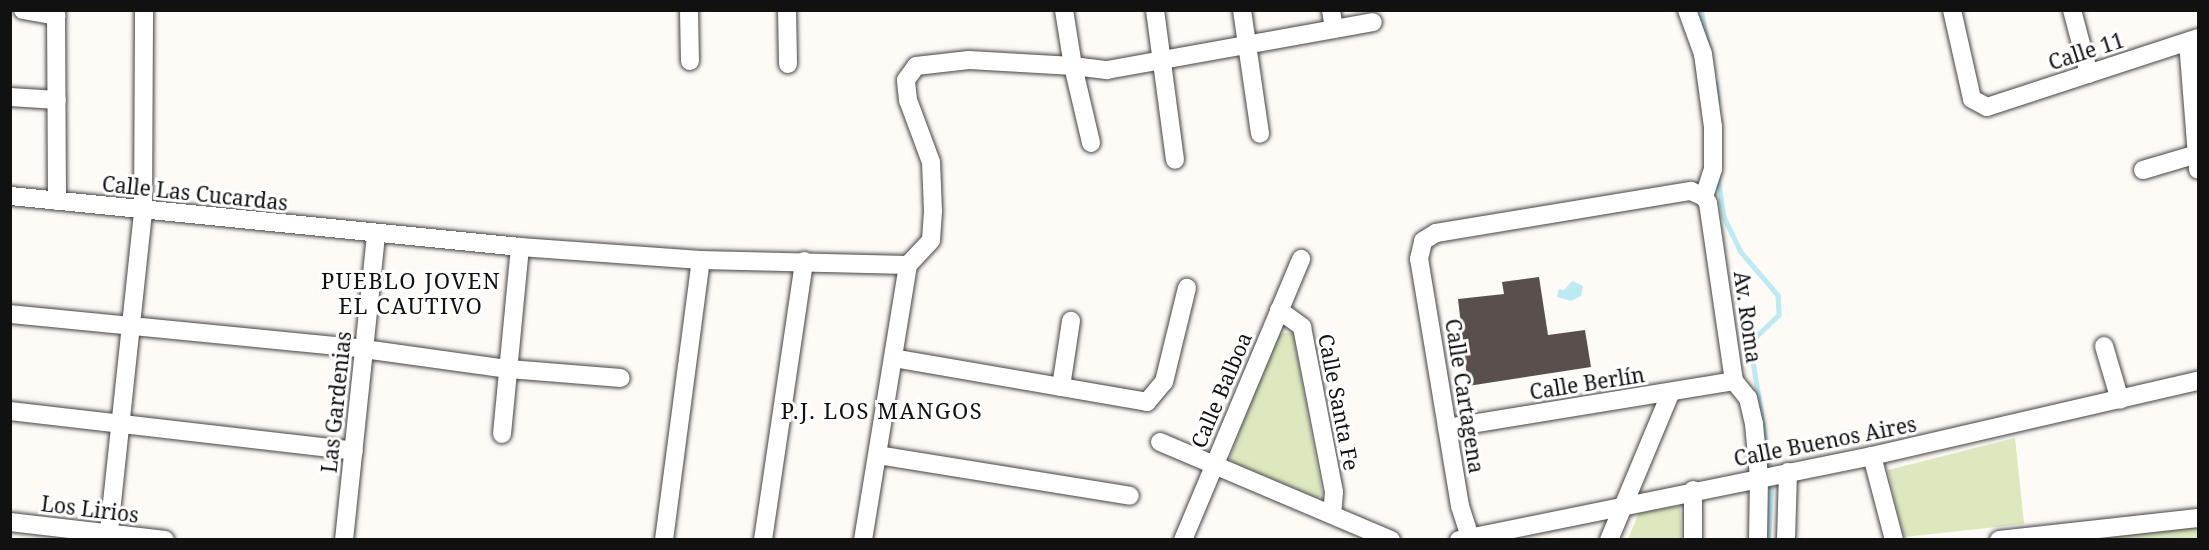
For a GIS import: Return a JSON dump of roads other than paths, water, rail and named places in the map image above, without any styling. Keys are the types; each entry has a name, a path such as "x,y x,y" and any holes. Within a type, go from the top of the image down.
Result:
{"street":[{"path":"23,10 56,13 57,201"},
{"path":"108,537 143,211 144,10"},
{"path":"689,10 690,61"},
{"path":"787,10 788,64"},
{"path":"1064,10 1072,66 1091,143"},
{"path":"1155,10 1175,160"},
{"path":"1242,10 1260,134"},
{"path":"1331,10 1334,29"},
{"path":"1687,10 1705,65 1713,127 1714,155 1706,200"},
{"name":"Calle 11","path":"1952,10 1972,99 1987,107 2193,40"},
{"path":"2072,10 2089,74"},
{"path":"863,540 908,265 931,240 933,211 931,162 908,100 906,80 916,66 969,60 1107,70 1373,22"},
{"path":"2143,170 2198,162 2193,40"},
{"path":"10,97 57,99"},
{"name":"Calle Cartagena","path":"1467,539 1419,259 1423,241 1436,233 1684,192 1691,191 1706,200"},
{"name":"Calle Las Cucardas","path":"10,196 519,247 701,260 908,265"},
{"name":"Av. Roma","path":"1706,200 1734,381 1748,398 1754,423 1759,477 1758,540"},
{"name":"Las Gardenias","path":"344,540 375,234"},
{"path":"502,434 519,247"},
{"name":"Calle Balboa","path":"1183,540 1301,259"},
{"path":"664,540 701,260"},
{"path":"763,540 804,261"},
{"path":"893,358 1147,402 1164,382 1187,288"},
{"name":"Calle Santa Fe","path":"1279,310 1302,327 1334,492 1332,514"},
{"path":"10,314 364,349 509,369 621,378"},
{"path":"1061,387 1071,321"},
{"path":"2104,346 2120,399"},
{"name":"Calle Berlín","path":"1448,428 1734,381"},
{"name":"Calle Buenos Aires","path":"1467,539 1693,490 1872,456 2199,381"},
{"path":"1609,540 1671,392"},
{"path":"10,411 354,451"},
{"path":"1160,442 1391,540"},
{"path":"878,454 1130,496"},
{"path":"1872,456 1894,540"},
{"path":"1786,540 1788,472"},
{"path":"1693,490 1693,540"},
{"path":"1999,540 2093,535 2199,518"},
{"name":"Los Lirios","path":"10,522 108,537 165,540"}],"water":[{"path":"1572,281 1583,286 1581,296 1571,301 1557,297 1559,289 1564,290"}],"waterway":[{"path":"1701,10 1708,43"},
{"path":"1716,84 1718,102"},
{"path":"1718,176 1724,217 1741,252 1778,295 1779,315 1750,343 1770,466"},
{"path":"1768,540 1771,488"}],"district":[{"name":"PUEBLO JOVEN EL CAUTIVO","path":"411,292"},
{"name":"P.J. LOS MANGOS","path":"882,411"}]}
